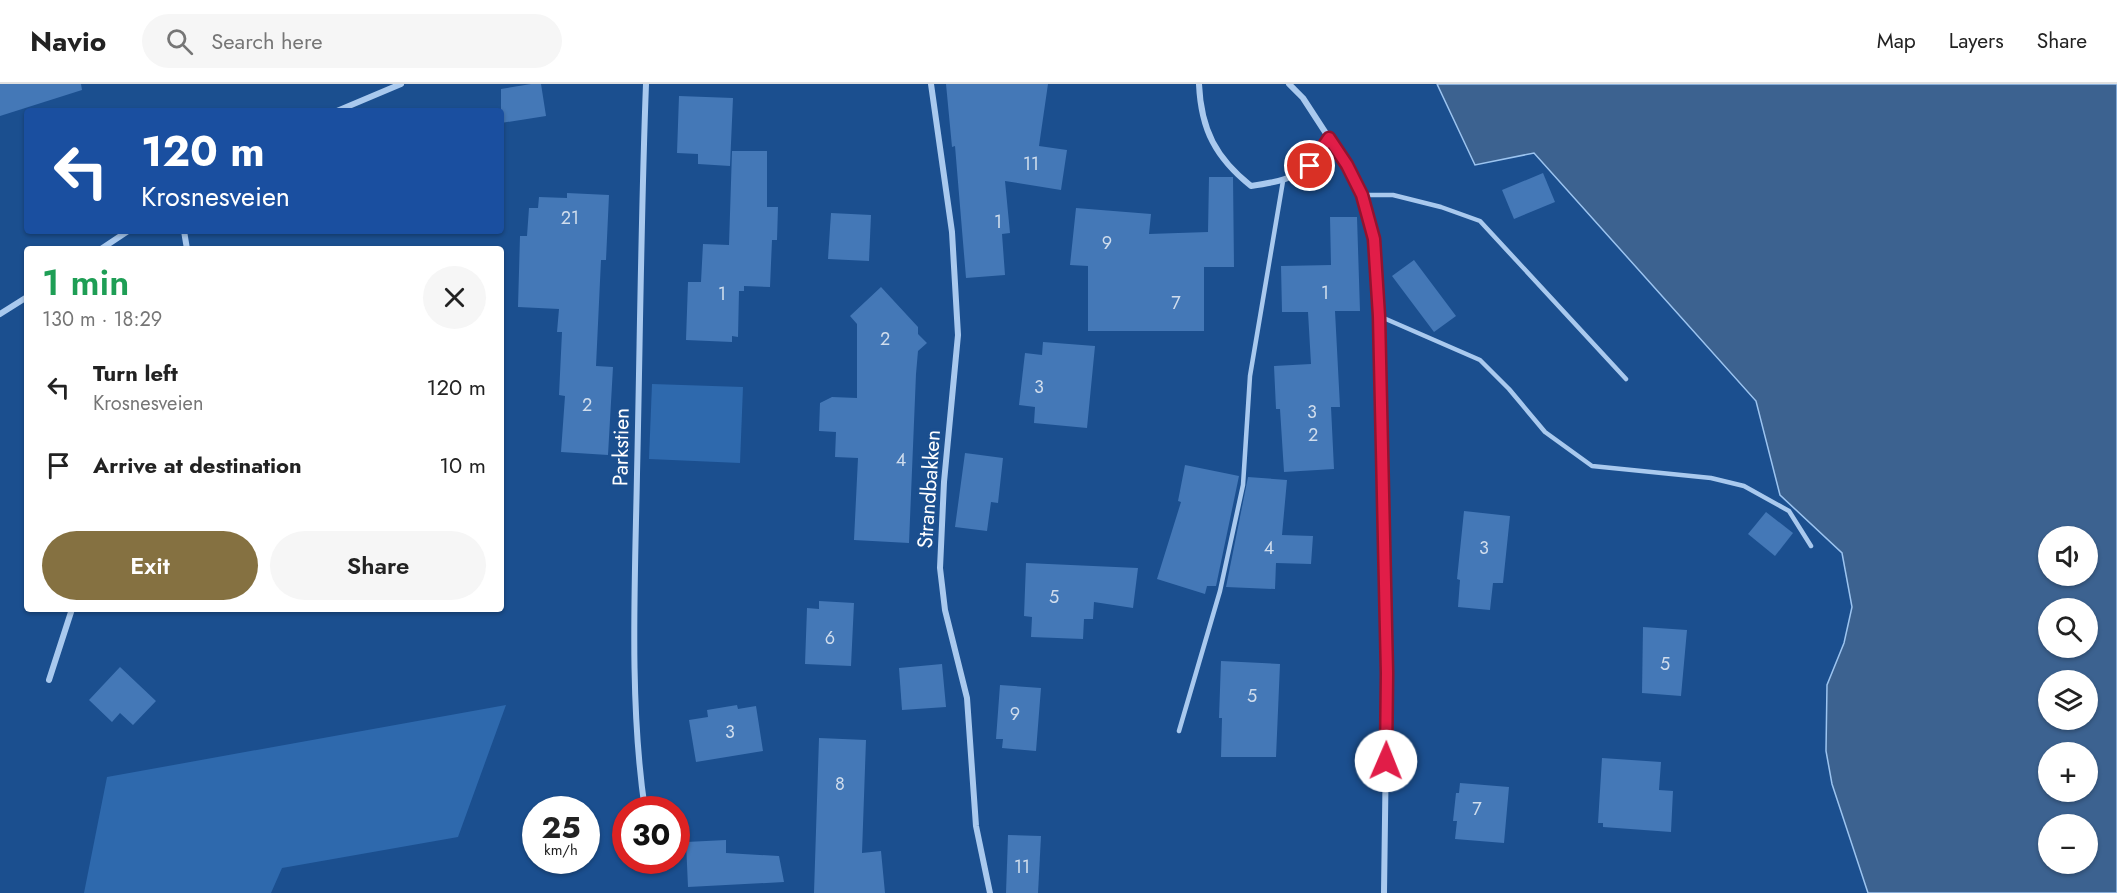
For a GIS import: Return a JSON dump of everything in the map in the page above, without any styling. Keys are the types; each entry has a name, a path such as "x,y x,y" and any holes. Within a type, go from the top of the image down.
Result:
{"street":[{"path":"344,108 401,84"},
{"name":"Parkstien","path":"644,796 638,707 634,570 640,227 646,84"},
{"name":"Strandbakken","path":"931,84 952,232 958,335 944,482 940,568 945,610 967,698 976,826 990,893"},
{"path":"1199,84 1200,106 1212,142 1229,168 1251,186 1283,181 1310,166 1329,138"},
{"path":"1289,84 1303,98 1347,165 1362,195 1374,239 1379,316 1387,673 1384,893"},
{"path":"106,246 124,234"},
{"path":"0,314 24,299"},
{"path":"49,680 71,612"}],"lane":[{"path":"1179,731 1220,591 1243,485 1250,376 1283,181"},
{"path":"1362,195 1393,195 1442,207 1480,221 1626,379"},
{"path":"1379,316 1480,360 1509,389 1545,432 1592,466 1711,478 1744,486 1789,511 1810,546"}],"shaded area":[{"path":"1437,84 2117,84 2117,893 1868,893 1832,784 1826,751 1827,685 1844,643 1852,607 1842,553 1780,495 1756,401 1534,153 1475,165"},
{"path":"652,384 743,387 740,463 649,459"},
{"path":"506,705 458,837 282,868 271,893 84,893 107,777"}],"building":[{"path":"0,84 81,84 82,90 0,116"},
{"path":"541,84 546,116 504,123 501,89"},
{"path":"946,84 1048,84 1039,146 1067,150 1061,190 1005,181 1010,233 1002,234 1005,275 966,278 955,146 952,147"},
{"path":"679,96 733,98 730,166 698,164 698,154 677,153"},
{"path":"732,151 767,151 767,207 778,207 777,240 772,240 770,287 744,286 744,291 739,291 738,337 732,336 732,342 686,340 688,282 701,282 703,244 729,245"},
{"path":"1543,173 1555,202 1514,219 1502,190"},
{"path":"1209,177 1233,177 1234,267 1204,267 1204,331 1088,331 1088,266 1070,265 1076,208 1151,214 1149,234 1208,232"},
{"path":"567,193 609,195 606,260 601,260 596,366 613,367 608,455 561,452 565,396 559,395 562,332 557,332 559,309 518,307 520,236 527,236 529,208 538,208 539,197 567,198"},
{"path":"831,213 871,215 869,261 828,259"},
{"path":"1330,217 1357,217 1360,311 1335,311 1340,407 1331,407 1334,469 1284,472 1280,409 1276,409 1274,366 1311,364 1308,312 1282,312 1281,266 1331,265"},
{"path":"1414,260 1456,316 1434,332 1392,276"},
{"path":"881,287 918,327 918,334 927,343 918,351 909,543 854,540 858,458 835,457 836,432 819,431 820,403 832,397 857,398 857,324 850,316"},
{"path":"1043,342 1095,346 1087,428 1034,423 1035,407 1019,405 1025,353 1042,355"},
{"path":"965,453 1003,458 998,503 991,502 987,531 955,527"},
{"path":"1185,465 1239,476 1216,586 1207,586 1205,594 1157,579 1181,502 1178,501"},
{"path":"1248,477 1287,480 1282,535 1313,536 1311,564 1276,563 1275,589 1226,587"},
{"path":"1464,511 1510,516 1503,583 1493,583 1490,610 1458,607 1460,580 1457,579"},
{"path":"1766,512 1793,533 1775,556 1748,534"},
{"path":"1026,563 1138,568 1133,608 1094,602 1093,619 1084,619 1083,639 1031,637 1032,617 1024,616"},
{"path":"819,601 854,603 851,666 805,664 807,608 819,609"},
{"path":"1643,627 1687,630 1681,696 1642,693"},
{"path":"1221,661 1280,664 1276,757 1221,757 1222,718 1219,718"},
{"path":"942,664 946,707 902,710 899,668"},
{"path":"120,667 156,701 133,725 120,713 112,722 89,700"},
{"path":"1000,685 1041,688 1036,751 1002,748 1003,739 996,739"},
{"path":"737,705 738,709 756,706 763,751 696,762 689,720 708,717 707,710"},
{"path":"819,738 866,740 862,853 881,851 885,893 814,893"},
{"path":"1602,758 1661,762 1659,790 1673,791 1671,832 1603,827 1603,823 1598,823"},
{"path":"1460,783 1509,787 1504,843 1455,839 1457,821 1453,821 1456,793 1459,793"},
{"path":"1008,835 1041,836 1038,893 1006,893"},
{"path":"726,840 726,853 779,856 784,882 688,887 690,842"}],"route":[{"path":"1310,166 1329,138 1347,165 1362,195 1374,239 1379,316 1387,673 1386,761"}]}
